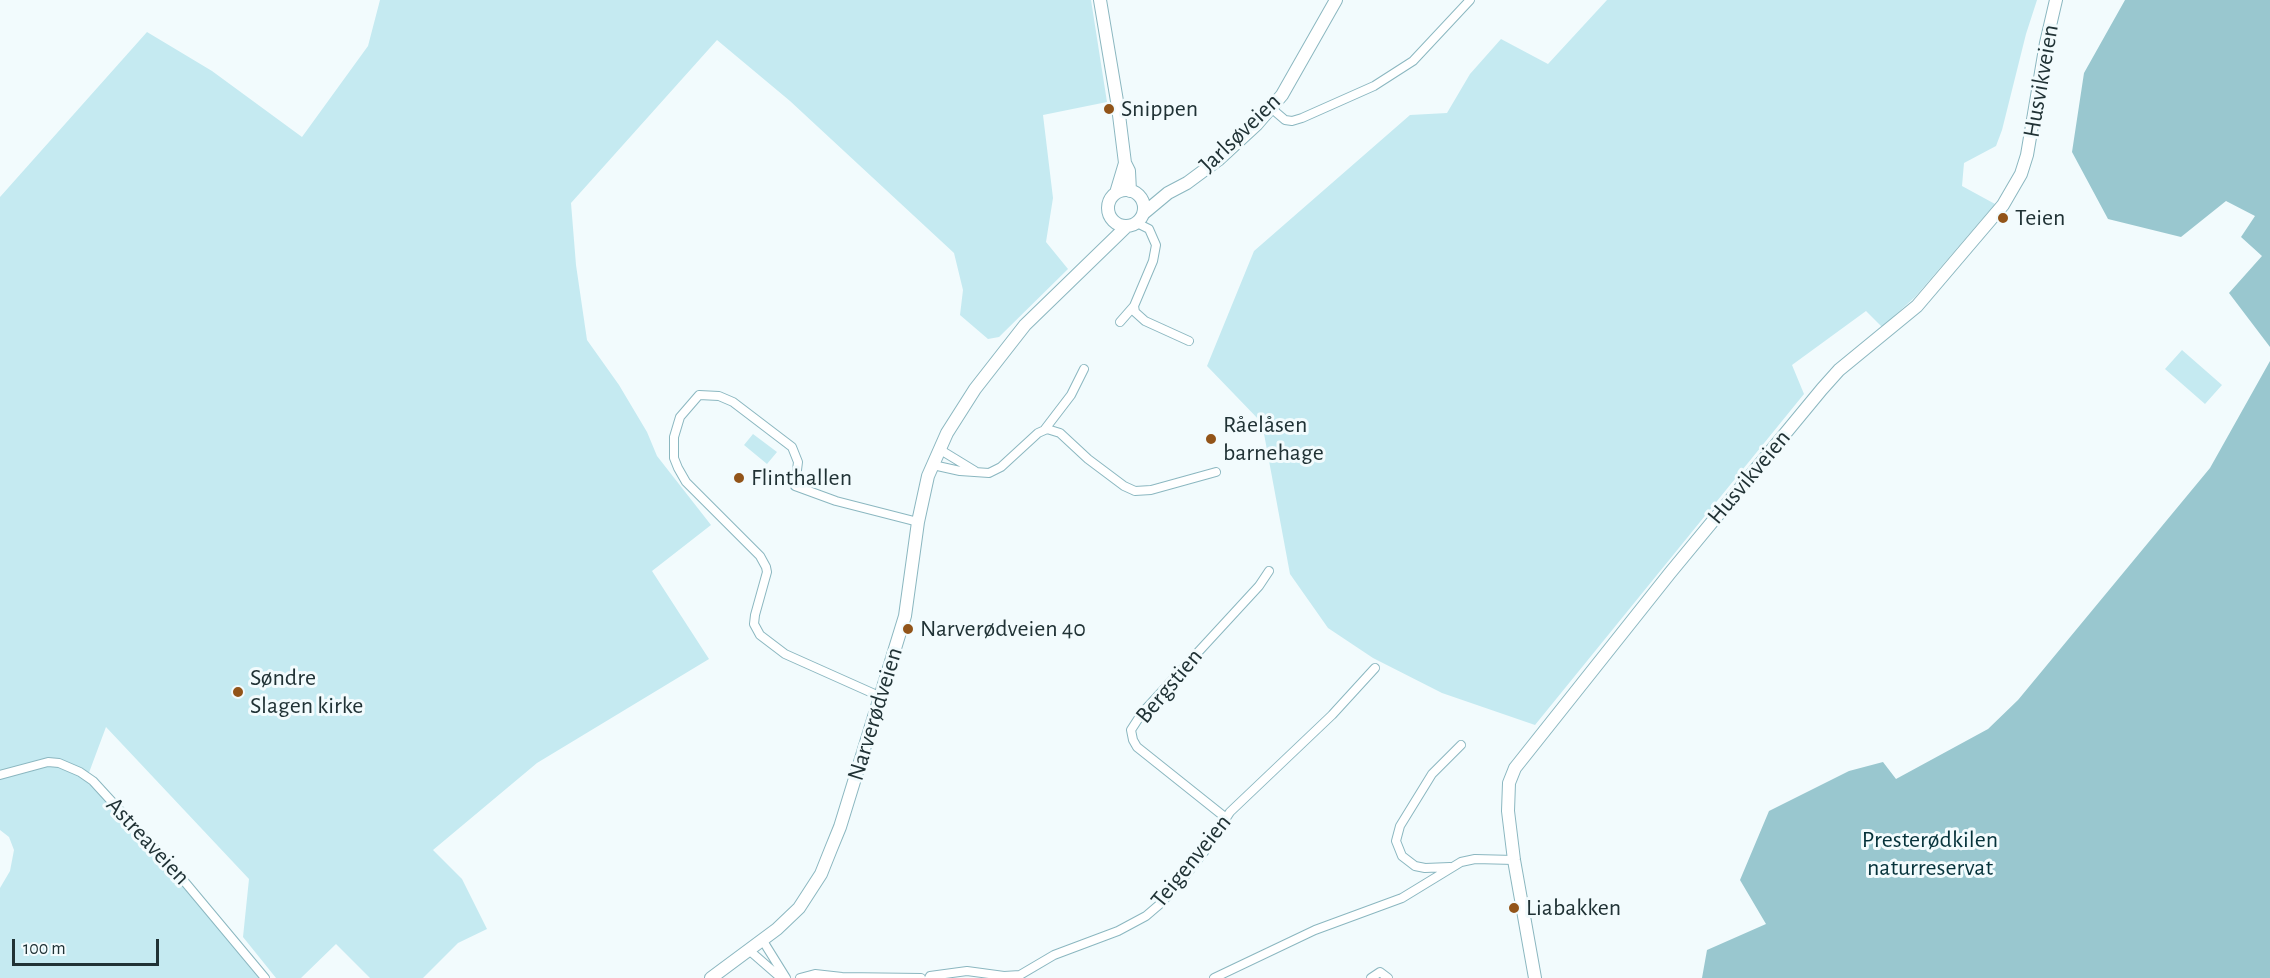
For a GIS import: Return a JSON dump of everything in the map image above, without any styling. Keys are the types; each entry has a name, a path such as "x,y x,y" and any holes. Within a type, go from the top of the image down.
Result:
{"main road":[{"path":"1100,0 1125,164 1116,193 1109,201 1110,218 1106,245"},
{"name":"Jarlsøveien","path":"1135,221 1168,193 1187,183 1218,160 1271,108 1296,72 1336,0"},
{"name":"Husvikveien","path":"1535,978 1514,860 1507,800 1509,783 1515,768 1670,573 1822,389 1839,370 1889,331 1927,296 2011,193 2027,155 2046,43 2056,0"},
{"path":"1110,218 1120,225 1135,221 1144,207 1135,194 1130,171 1125,164"},
{"path":"1116,193 1135,194"},
{"name":"Jarlsøveien","path":"1135,194 1168,193"},
{"name":"Narverødveien","path":"711,978 763,941 799,908 820,874 840,827 905,616 918,522 933,465 954,420 1005,349 1046,303 1106,245 1135,221"}],"street":[{"path":"1271,108 1286,120 1292,121 1374,86 1413,61 1470,0"},
{"path":"1120,322 1134,306 1153,261 1156,244 1149,229 1135,221"},
{"path":"1134,306 1135,312 1145,321 1189,340"},
{"path":"933,465 978,473 990,473 1001,467 1045,429 1071,395 1084,369"},
{"path":"879,696 785,654 760,635 754,624 766,567 760,556 686,482 675,458 674,437 680,417 699,395 719,396 733,402 792,447 798,462 795,486 836,501 918,522"},
{"path":"1045,429 1052,429 1060,433 1106,472 1129,489 1139,492 1182,483 1216,472"},
{"path":"939,450 978,473"},
{"name":"Bergstien","path":"1226,818 1137,747 1131,730 1142,712 1259,586 1269,571"},
{"name":"Teigenveien","path":"929,978 967,971 1004,976 1020,975 1054,954 1118,931 1146,916 1182,880 1243,798 1332,715 1375,668"},
{"path":"1450,867 1415,866 1402,856 1396,841 1400,826 1432,774 1461,745"},
{"name":"Astreaveien","path":"0,775 48,762 59,763 80,772 93,781 179,874 265,978"},
{"path":"1214,978 1315,930 1402,898 1450,867 1475,859 1514,860"},
{"path":"763,941 786,978"},
{"path":"750,951 781,978"},
{"path":"1371,978 1380,972 1388,978"},
{"path":"800,978 815,974 842,977 921,978"}],"shaded area":[{"path":"380,0 1091,0 1107,102 1043,115 1053,198 1046,242 1068,269 999,337 988,339 960,315 963,290 954,253 790,101 717,40 571,203 576,265 587,340 619,385 647,432 657,456 711,525 652,571 709,659 537,763 433,850 462,879 487,929 458,943 423,978 370,978 336,944 301,978 276,978 243,937 249,879 106,727 87,778 260,978 0,978 0,888 10,871 14,850 9,837 0,830 0,197 147,32 212,71 302,137 368,46"},
{"path":"1607,0 2037,0 1996,146 1964,163 1962,186 1995,204 1915,297 1882,327 1866,311 1792,365 1804,394 1535,725 1442,693 1373,658 1328,628 1290,574 1262,423 1207,366 1254,251 1410,115 1447,113 1470,74 1501,39 1548,64"},
{"path":"2125,0 2270,0 2270,347 2229,293 2262,256 2241,237 2255,216 2226,201 2181,237 2108,219 2072,152 2084,73"},
{"path":"2182,350 2222,385 2205,404 2165,369"},
{"path":"2270,361 2270,978 1702,978 1707,950 1766,924 1740,880 1769,811 1849,771 1883,762 1896,779 1988,729 2018,700 2210,468"},
{"path":"753,434 777,452 767,464 744,445"}],"place":[{"name":"Snippen","path":"1109,109"},
{"name":"Teien","path":"2003,218"},
{"name":"Råelåsen barnehage","path":"1211,439"},
{"name":"Flinthallen","path":"739,478"},
{"name":"Narverødveien 40","path":"908,629"},
{"name":"Søndre Slagen kirke","path":"238,692"},
{"name":"Liabakken","path":"1514,908"}],"park label":[{"name":"Presterødkilen naturreservat","path":"1930,854"}]}
